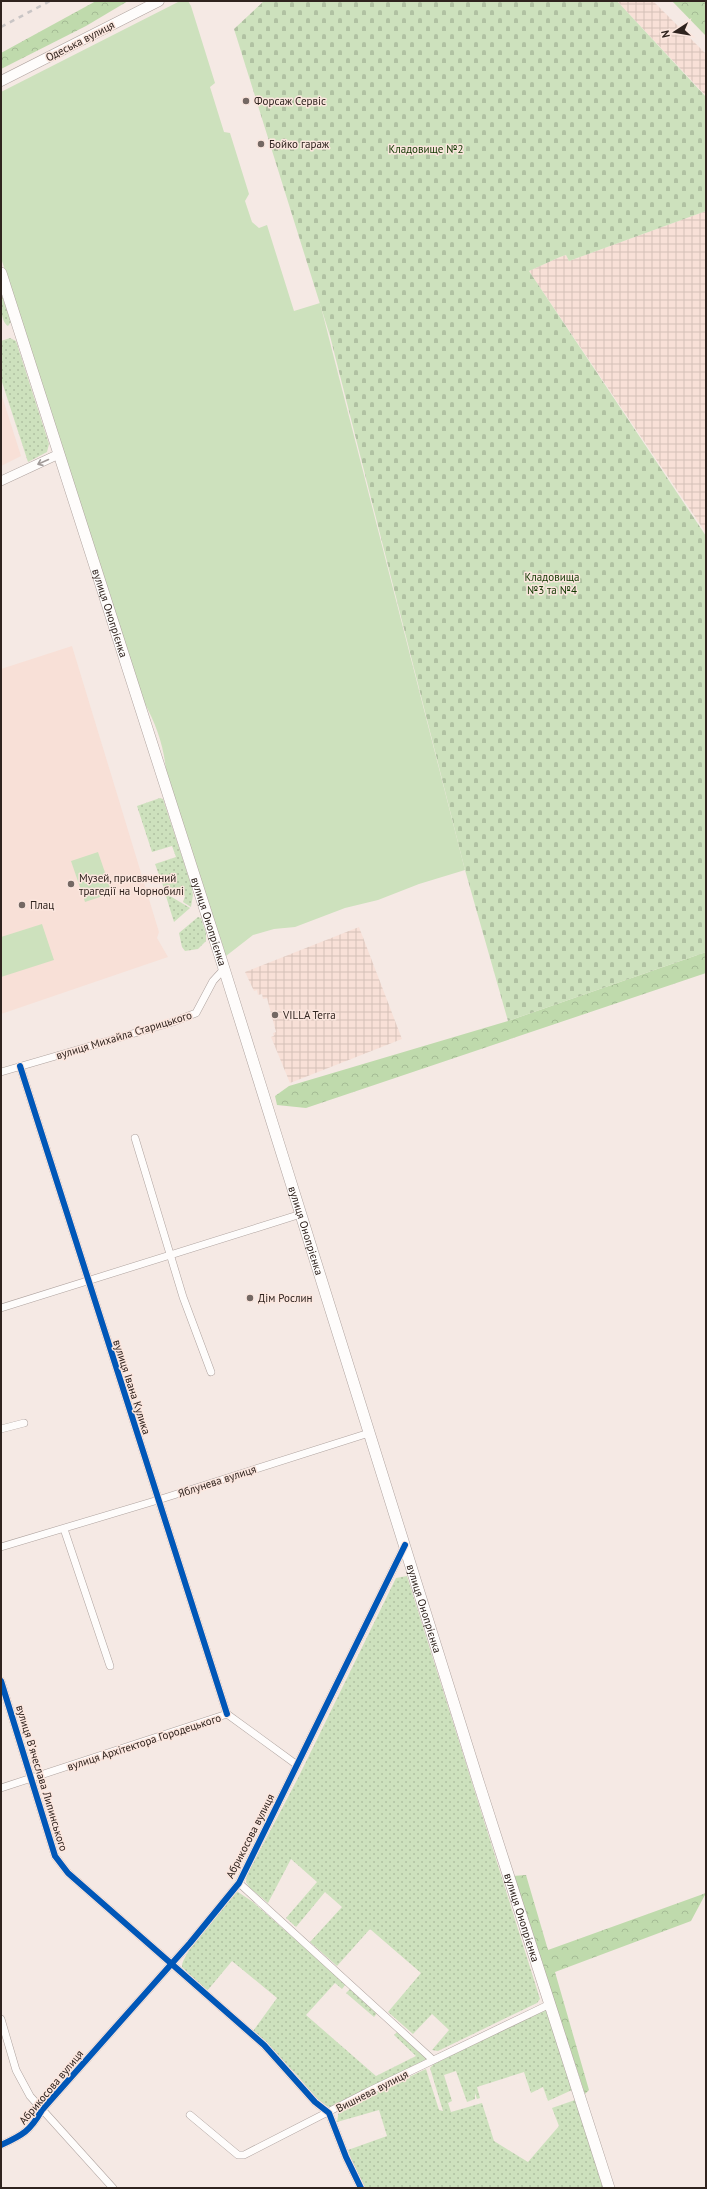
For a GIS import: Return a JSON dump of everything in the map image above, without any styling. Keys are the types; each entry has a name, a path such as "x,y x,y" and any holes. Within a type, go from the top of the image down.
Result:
{"main road":[{"name":"Одеська вулиця","path":"1,81 159,1"},
{"name":"вулиця Онопрієнка","path":"1,273 224,969 369,1433 609,2188"}],"street":[{"path":"1,481 59,454"},
{"name":"вулиця Михайла Старицького","path":"1,1072 173,1022 196,1013 213,981 224,969"},
{"name":"вулиця Івана Кулика","path":"20,1066 227,1714"},
{"path":"135,1138 170,1255 211,1372"},
{"path":"1,1308 301,1214"},
{"path":"1,1429 24,1423"},
{"name":"Яблунева вулиця","path":"1,1547 158,1500 369,1433"},
{"path":"64,1529 110,1666"},
{"name":"Абрикосова вулиця","path":"1,2145 28,2131 42,2110 170,1965 239,1883 405,1545"},
{"name":"вулиця Вʼячеслава Липинського","path":"1,1681 55,1856 68,1873 170,1965 264,2045 315,2102 329,2113 346,2157 361,2188"},
{"name":"вулиця Архітектора Городецького","path":"1,1788 227,1714 297,1765"},
{"path":"239,1883 432,2060"},
{"name":"Вишнева вулиця","path":"190,2115 238,2155 244,2155 432,2060 550,2004"},
{"path":"1,2019 22,2083 42,2110 113,2188"}],"shaded area":[{"path":"617,1 653,1 706,54 706,96"},
{"path":"706,211 706,533 529,271 566,255 569,261"},
{"path":"1,393 21,456 1,466"},
{"path":"72,646 159,932 157,938 168,957 1,1014 1,669"},
{"path":"359,927 402,1039 290,1083 271,1037 274,1036 273,1033 276,1032 267,998 263,999 262,994 258,995 257,990 254,991 245,972"}],"green space":[{"path":"96,1 128,1 86,26 1,69 1,53"},
{"path":"180,1 188,1 191,6 215,83 210,87 224,132 230,133 249,194 245,201 252,222 259,228 267,225 294,311 320,303 465,870 419,884 378,900 345,908 295,927 274,929 253,935 226,956 166,771 159,735 144,702 1,258 1,92"},
{"name":"Кладовища №3 та №4","path":"264,1 617,1 706,97 706,211 569,261 566,255 529,271 706,536 706,952 508,1021 465,870 330,336 234,29"},
{"path":"672,1 706,1 706,36"},
{"path":"1,293 11,322 8,326 5,324 2,316"},
{"path":"10,338 16,341 49,444 47,452 28,462 1,379 1,341"},
{"path":"160,798 163,799 191,884 193,895 191,907 183,902 185,896 173,889 170,894 165,891 155,864 176,857 172,846 152,852 137,806"},
{"path":"98,852 112,893 85,902 71,861"},
{"path":"165,893 190,908 174,922"},
{"path":"198,917 201,918 206,933 206,941 198,949 185,951 182,947 179,933"},
{"path":"42,924 54,960 1,977 1,937"},
{"path":"706,952 706,973 306,1108 277,1105 275,1096 289,1086 508,1021"},
{"path":"407,1576 540,1999 537,2003 438,2051 432,2050 449,2030 432,2014 413,2034 388,2012 421,1973 370,1929 337,1966 310,1942 342,1907 325,1892 296,1927 286,1918 317,1882 291,1859 268,1903 250,1888 246,1882 247,1875 298,1778 396,1578"},
{"path":"526,1875 548,1950 706,1893 691,1921 555,1972 589,2090 585,2094 513,1876"},
{"path":"238,1892 253,1902 346,1984 342,1989 335,1983 306,2015 376,2076 416,2056 394,2035 397,2032 400,2032 427,2059 332,2107 325,2106 317,2100 298,2076 253,2031 277,1998 232,1961 207,1991 182,1967 188,1952 195,1941 234,1893"},
{"path":"351,1988 378,2012 374,2017 346,1993"},
{"path":"546,2009 572,2090 548,2101 543,2087 531,2093 524,2072 477,2087 480,2098 477,2099 475,2093 475,2099 467,2102 456,2071 444,2075 452,2101 448,2103 451,2112 482,2103 494,2141 528,2162 559,2126 552,2108 575,2100 604,2188 362,2188 348,2150 387,2136 379,2110 337,2122 339,2110 426,2069 439,2110 443,2111 430,2068 434,2064"}],"railway":[{"path":"1,27 50,1"}],"cycle path":[{"path":"20,1066 227,1714"},
{"path":"1,2145 30,2128 42,2110 190,1943 239,1883 405,1545"},
{"path":"1,1681 55,1856 68,1873 264,2045 315,2102 329,2113 346,2157 361,2188"}],"place":[{"name":"Форсаж Сервіс","path":"246,101"},
{"name":"Бойко гараж","path":"261,144"},
{"name":"Музей, присвячений трагедії на Чорнобилі","path":"71,884"},
{"name":"Плац","path":"22,905"},
{"name":"VILLA Terra","path":"275,1015"},
{"name":"Дім Рослин","path":"250,1298"}],"park label":[{"name":"Кладовище №2","path":"426,149"}]}
